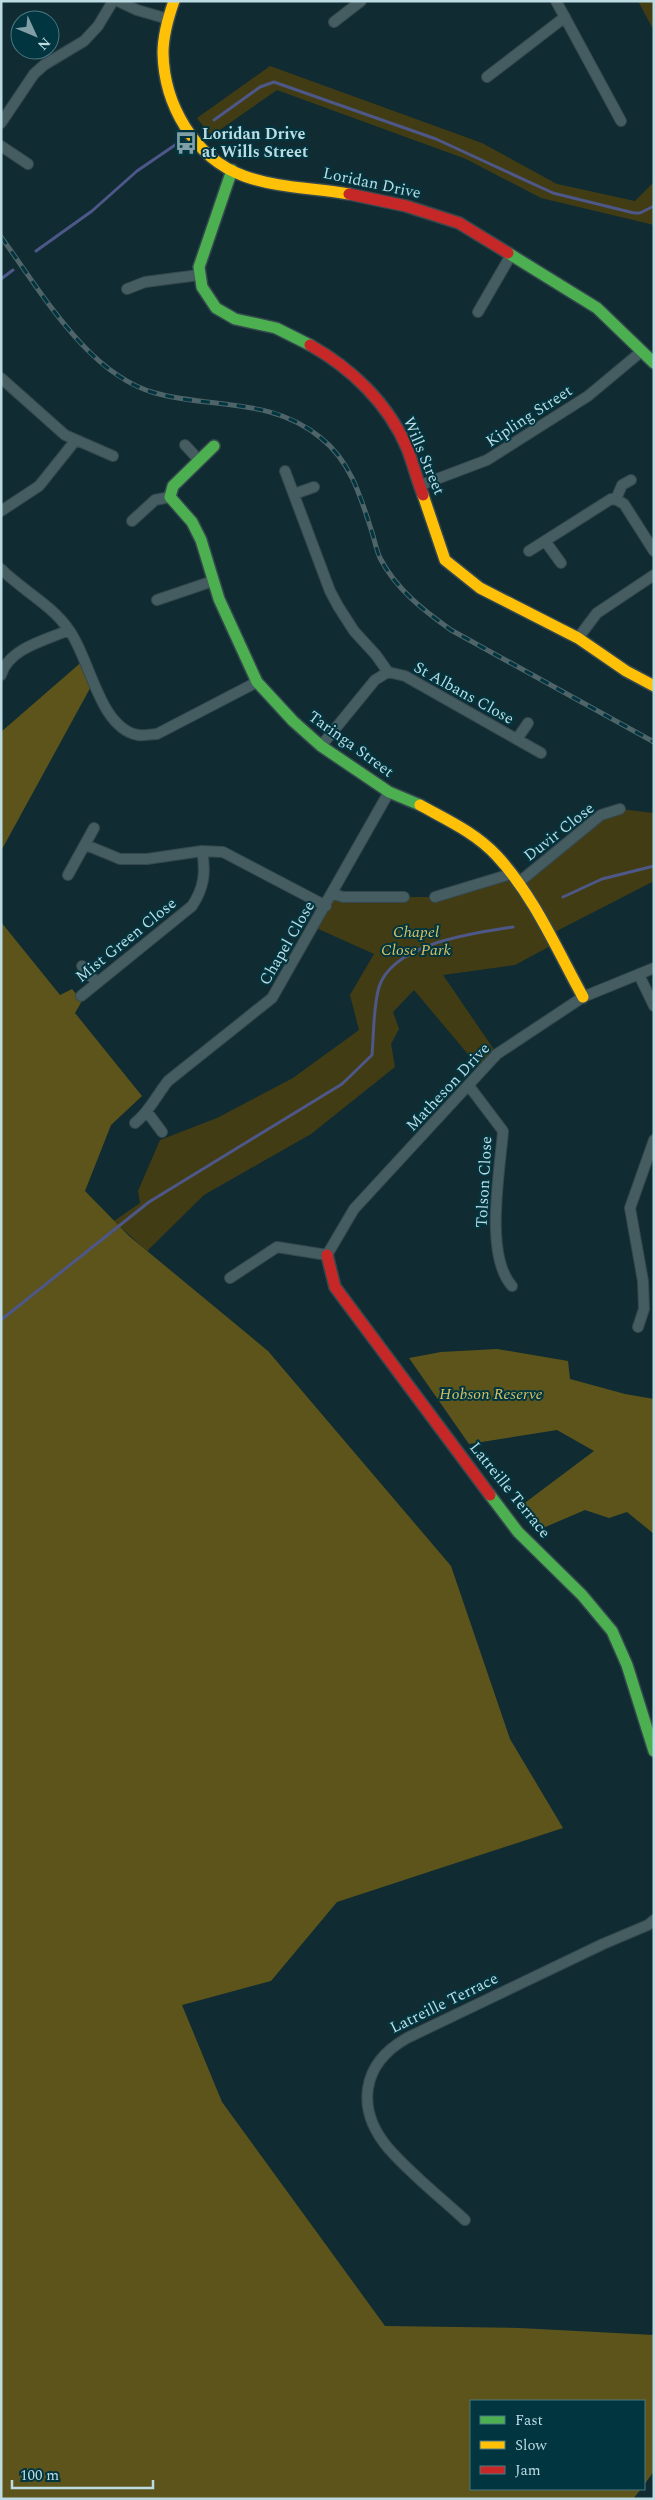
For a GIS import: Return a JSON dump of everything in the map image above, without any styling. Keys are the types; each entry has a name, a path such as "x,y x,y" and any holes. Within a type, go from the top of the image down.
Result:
{"street":[{"path":"1,123 34,74 44,64 84,41 98,26 113,1"},
{"path":"118,1 137,10 168,19"},
{"name":"Loridan Drive","path":"174,1 165,34 164,64 176,110 203,149 213,159 232,170 260,179 382,199 440,215 459,223 597,308 654,363"},
{"path":"334,22 362,1"},
{"path":"556,1 621,121"},
{"path":"487,77 565,18"},
{"path":"1,146 28,164"},
{"path":"127,289 145,282 199,275 201,260 232,170"},
{"path":"478,312 511,255"},
{"name":"Wills Street","path":"199,275 207,297 216,308 226,315 288,333 335,359 378,400 388,413 406,446 421,485 445,560 480,588 578,638 626,671 654,686"},
{"name":"Kipling Street","path":"421,485 487,460 588,396 642,352"},
{"path":"1,378 47,420 75,441 113,456"},
{"path":"1,511 39,486 75,441"},
{"path":"185,445 199,460"},
{"path":"132,521 155,500 170,497 173,486 214,446"},
{"name":"St Albans Close","path":"285,471 330,591 354,631 376,655 388,672 405,676 541,753"},
{"path":"616,499 622,485 631,480"},
{"path":"294,494 314,487"},
{"name":"Taringa Street","path":"170,497 192,522 201,540 213,581 230,626 257,682 293,721 321,746 390,792 409,799 470,833 497,856 518,883 583,997"},
{"path":"529,551 604,501 616,499 624,504 654,551"},
{"path":"545,541 561,563"},
{"path":"1,569 60,618 78,644 107,712 128,732 140,736 157,734 182,723 257,682"},
{"path":"578,638 597,613 654,575"},
{"path":"157,600 213,581"},
{"path":"1,675 4,664 11,656 69,630"},
{"path":"321,746 375,680 388,672"},
{"path":"517,739 528,723"},
{"name":"Chapel Close","path":"135,1122 148,1113 155,1097 168,1081 272,998 390,792"},
{"name":"Duvir Close","path":"518,883 601,815 620,809"},
{"path":"68,875 94,828"},
{"path":"86,845 120,859 147,859 202,851 223,852 238,858 326,906"},
{"name":"Mist Green Close","path":"80,996 192,906 200,895 204,880 205,867 202,851"},
{"path":"434,897 511,874"},
{"path":"333,894 344,897 404,897"},
{"path":"82,966 97,983"},
{"name":"Matheson Drive","path":"327,1255 354,1209 498,1054 583,997 654,968"},
{"path":"639,975 654,1006"},
{"name":"Tolson Close","path":"469,1086 503,1131 495,1229 498,1258 512,1286"},
{"path":"148,1113 162,1132"},
{"path":"638,1327 644,1309 643,1290 630,1208 654,1140"},
{"path":"230,1278 277,1246 327,1255"},
{"name":"Latreille Terrace","path":"327,1255 335,1287 518,1532 582,1595 612,1631 627,1665 654,1751"},
{"name":"Latreille Terrace","path":"465,2220 389,2148 370,2118 367,2094 373,2068 389,2048 407,2038 603,1944 648,1926 654,1920"}],"green space":[{"path":"638,1 654,1 654,31"},
{"path":"270,66 482,143 557,184 635,201 654,182 654,225 541,198 466,159 277,90 211,136 197,118"},
{"path":"85,659 94,681 1,851 1,732"},
{"name":"Chapel Close Park","path":"620,809 654,813 654,881 549,935 554,944 515,965 443,975 497,1054 483,1072 414,990 393,1012 399,1029 391,1044 395,1067 311,1134 204,1195 147,1251 114,1221 140,1203 138,1191 160,1140 217,1118 293,1078 359,1030 350,995 374,954 314,927 333,894 344,897 435,897 498,879 519,883 601,815"},
{"path":"1,922 60,995 72,989 82,1001 75,1013 142,1096 111,1125 85,1191 129,1236 268,1351 451,1566 510,1739 563,1828 337,1902 271,1981 182,2005 222,2102 385,2326 519,2328 654,2335 654,2471 645,2484 645,2400 470,2400 470,2490 640,2490 633,2499 1,2499"},
{"name":"Hobson Reserve","path":"497,1349 568,1361 570,1379 625,1394 654,1399 654,1534 627,1512 609,1518 585,1510 543,1528 522,1505 594,1451 557,1430 469,1444 409,1358 441,1352"}],"waterway":[{"path":"214,120 260,87 274,82 436,139 553,193 634,213 640,213 654,206"},
{"path":"36,251 92,211 137,171 178,143"},
{"path":"1,279 13,270"},
{"path":"563,897 602,879 654,866"},
{"path":"1,1320 149,1202 342,1084 372,1055 379,987 387,972 400,960 418,950 437,943 458,937 513,927"}],"railway":[{"path":"1,237 49,305 87,350 108,368 130,383 155,393 262,410 302,425 321,438 331,447 347,468 363,504 380,558 394,580 411,598 451,630 654,742"}],"traffic: fast":[{"path":"232,170 199,267 202,287 216,308 235,319 276,328 310,345"},
{"path":"508,253 597,308 654,363"},
{"path":"214,446 173,486 170,497 192,522 201,540 219,599 257,682 293,721 321,746 389,792 420,805"},
{"path":"490,1495 518,1532 582,1595 612,1631 627,1665 654,1751"}],"traffic: slow":[{"path":"174,1 164,40 165,72 176,110 185,127 197,143 226,168 244,176 283,185 349,194"},
{"path":"423,495 445,560 480,588 578,638 626,671 654,686"},
{"path":"420,805 471,834 497,856 534,906 583,997"}],"traffic: jam":[{"path":"349,194 406,206 459,223 508,253"},
{"path":"310,345 340,364 354,376 367,388 390,416 407,448 423,495"},
{"path":"327,1255 335,1287 490,1495"}],"place":[{"name":"Loridan Drive at Wills Street","path":"186,143"}]}
